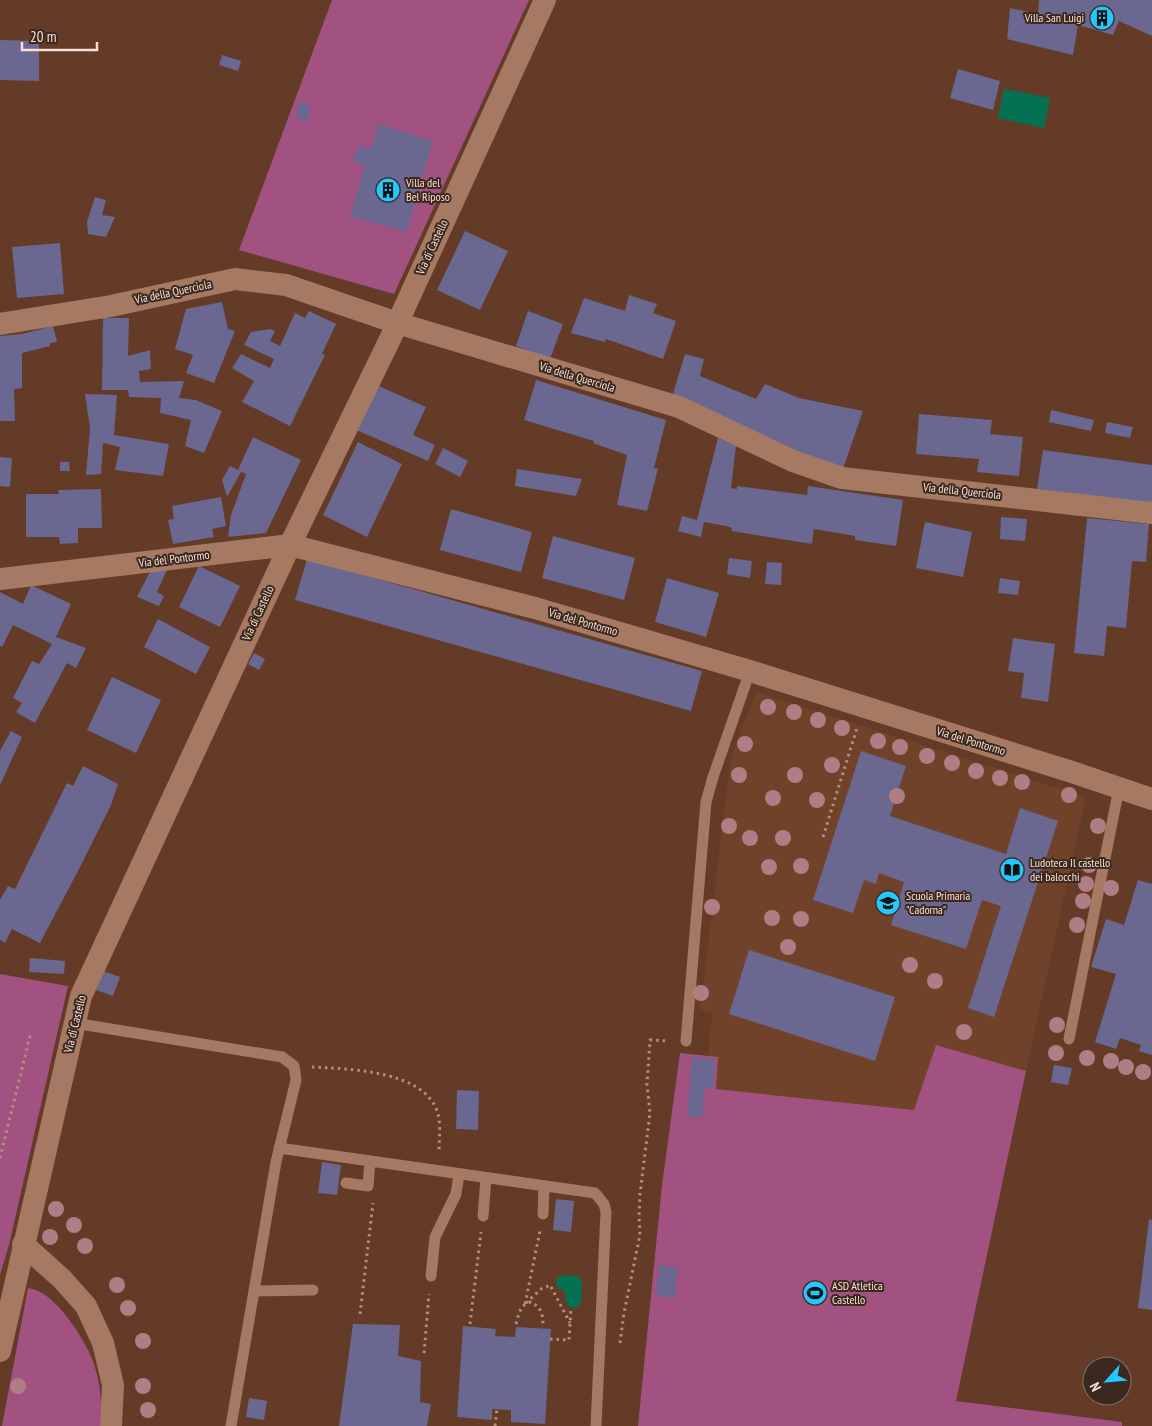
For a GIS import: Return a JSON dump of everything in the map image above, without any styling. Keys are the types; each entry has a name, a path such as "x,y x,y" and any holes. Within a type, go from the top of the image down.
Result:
{"street":[{"name":"Via di Castello","path":"0,1351 81,996 290,544 397,323 544,0"},
{"name":"Via della Querciola","path":"0,324 112,306 235,279 286,285 397,323 679,407 793,461 842,478 1152,513"},
{"name":"Via del Pontormo","path":"0,579 290,544 536,608 750,671 1152,799"},
{"path":"23,1244 62,1279 86,1306 103,1343 112,1385 111,1426"}],"lane":[{"path":"686,1041 706,802 713,776 750,671"},
{"path":"1068,1039 1119,788"},
{"path":"74,1023 282,1057 294,1066 296,1080 280,1148 231,1426"},
{"path":"280,1148 595,1193 604,1204 606,1212 596,1426"},
{"path":"346,1184 368,1186 370,1161"},
{"path":"431,1276 435,1237 456,1194 459,1174"},
{"path":"483,1216 486,1178"},
{"path":"543,1214 544,1186"},
{"path":"254,1291 313,1290"}],"path":[{"path":"823,837 864,708"},
{"path":"0,1158 31,1032"},
{"path":"620,1352 624,1313 640,1235 640,1194 650,1113 647,1084 650,1040 686,1041"},
{"path":"294,1066 338,1068 377,1073 399,1078 426,1092 438,1114 439,1171"},
{"path":"360,1314 375,1187 368,1186"},
{"path":"526,1304 543,1214"},
{"path":"470,1324 483,1216"},
{"path":"424,1353 431,1276"},
{"path":"516,1324 519,1312 541,1289 550,1285 570,1323"},
{"path":"526,1304 531,1302 540,1308 543,1325"},
{"path":"550,1339 569,1340 571,1308"},
{"path":"496,1426 497,1409"}],"shaded area":[{"path":"332,0 529,0 394,294 239,250"},
{"path":"1004,89 1050,98 1044,128 998,118"},
{"name":"Scuola Primaria \"Cadorna\"","path":"756,692 1086,797 1026,1071 936,1045 914,1110 716,1089 718,1057 708,1056 712,1013 700,1009 731,757"},
{"path":"0,974 68,986 9,1245 0,1275"},
{"name":"ASD Atletica Castello","path":"936,1045 1026,1071 956,1401 1122,1422 1122,1426 638,1426 662,1185 680,1053 718,1057 716,1089 914,1110"},
{"path":"562,1275 577,1276 582,1281 581,1302 576,1308 569,1307 565,1291 556,1285 557,1278"},
{"path":"28,1288 48,1297 58,1306 75,1328 89,1351 99,1385 101,1401 100,1426 2,1426"}],"building":[{"path":"1039,0 1152,0 1152,36 1119,21 1113,35 1078,25 1073,55 1007,39 1010,8 1038,14"},
{"path":"0,40 39,41 39,81 0,80"},
{"path":"222,55 241,61 238,71 219,65"},
{"path":"958,69 1000,81 993,110 950,98"},
{"path":"299,102 310,104 307,122 296,119"},
{"name":"Villa del Bel Riposo","path":"378,124 433,141 406,232 350,216 365,165 353,161 358,146 371,149"},
{"path":"95,197 106,200 102,215 115,217 106,237 88,234 87,222"},
{"path":"465,231 508,251 480,310 437,290"},
{"path":"60,243 64,294 17,298 12,247"},
{"path":"629,295 657,304 653,313 676,321 663,359 606,339 605,342 571,333 584,298 625,311"},
{"path":"222,302 228,329 235,331 214,383 186,373 193,355 175,349 186,309"},
{"path":"309,311 336,324 322,354 325,355 290,426 242,402 254,381 232,368 241,354 270,368 274,359 244,345 251,332 270,329 275,331 270,341 280,346 295,313 305,318"},
{"path":"528,311 563,324 550,359 516,346"},
{"path":"103,318 129,318 128,356 150,350 151,369 139,371 140,382 184,381 179,398 196,400 222,411 204,453 185,446 191,420 160,413 161,398 129,397 128,390 102,390"},
{"path":"53,326 57,342 50,343 50,346 22,353 22,388 14,389 15,421 0,421 0,336 22,334"},
{"path":"685,354 704,359 700,376 756,399 765,384 799,398 863,411 843,469 781,450 672,397"},
{"path":"536,380 666,420 654,468 658,469 647,511 617,505 627,455 593,443 594,441 524,420"},
{"path":"374,384 426,407 413,435 435,445 428,461 354,429"},
{"path":"85,394 117,395 114,435 169,444 163,476 115,470 120,447 103,443 101,474 86,475 90,428"},
{"path":"1051,410 1094,420 1091,431 1049,422"},
{"path":"919,414 992,420 990,434 1023,437 1019,476 977,472 979,459 916,454"},
{"path":"1107,422 1133,427 1130,438 1105,433"},
{"path":"253,437 301,460 266,533 228,537 231,515 246,474 241,472 227,497 222,480 230,466 238,470"},
{"path":"718,438 736,446 731,488 737,489 737,486 807,495 808,486 903,500 896,546 855,540 855,536 814,529 812,544 731,531 732,528 704,522 701,537 678,531 682,516 697,520"},
{"path":"358,442 402,464 367,537 323,515"},
{"path":"443,448 468,461 460,477 435,464"},
{"path":"1043,450 1152,465 1152,504 1037,489"},
{"path":"0,457 12,458 10,487 0,486"},
{"path":"60,462 69,462 70,471 60,471"},
{"path":"517,469 582,479 576,496 515,486"},
{"path":"101,489 102,528 78,528 78,543 60,544 59,537 26,537 26,494 59,494 58,490"},
{"path":"221,497 226,526 212,529 214,537 173,544 168,520 174,519 172,506"},
{"path":"451,509 532,532 521,572 440,550"},
{"path":"1001,517 1027,519 1025,541 1000,539"},
{"path":"1087,518 1149,524 1146,562 1132,561 1126,628 1107,626 1104,656 1074,653"},
{"path":"925,522 972,532 963,577 916,568"},
{"path":"553,536 635,558 624,600 542,578"},
{"path":"729,558 752,561 750,578 727,574"},
{"path":"307,559 702,671 691,711 295,600"},
{"path":"767,562 782,563 781,585 765,584"},
{"path":"170,563 157,592 164,596 159,606 137,597 154,564"},
{"path":"199,566 240,586 220,627 179,607"},
{"path":"667,578 719,593 706,637 655,622"},
{"path":"1000,578 1020,581 1018,595 998,593"},
{"path":"31,585 71,604 56,637 86,648 76,668 67,663 35,723 16,712 22,703 13,698 32,661 39,664 52,644 13,625 2,647 0,646 0,592 23,604"},
{"path":"158,619 210,647 196,674 144,647"},
{"path":"1013,638 1055,644 1048,702 1021,698 1024,673 1008,671"},
{"path":"254,653 265,659 259,670 248,664"},
{"path":"112,677 161,700 136,753 87,730"},
{"path":"11,731 22,737 0,785 0,751"},
{"path":"861,751 906,766 890,816 1006,854 1020,808 1058,821 994,1017 968,1008 1001,906 982,900 966,949 891,925 904,882 879,873 876,884 864,880 853,913 813,900"},
{"path":"83,766 118,784 111,805 40,943 12,929 5,943 0,940 0,900 8,886 15,889 67,783 73,786"},
{"path":"1138,880 1152,884 1152,1055 1139,1051 1141,1045 1120,1038 1116,1049 1095,1042 1116,974 1091,967 1106,919 1124,925"},
{"path":"749,950 895,997 875,1061 729,1014"},
{"path":"30,958 65,961 64,974 29,972"},
{"path":"103,971 120,977 113,996 96,990"},
{"path":"692,1057 715,1059 713,1088 705,1088 702,1117 687,1116"},
{"path":"1054,1065 1072,1068 1068,1085 1051,1082"},
{"path":"457,1090 479,1091 478,1130 456,1129"},
{"path":"322,1162 341,1165 337,1195 318,1193"},
{"path":"556,1199 574,1201 571,1232 553,1230"},
{"path":"1149,1219 1152,1220 1152,1310 1138,1308"},
{"path":"659,1265 678,1268 675,1298 656,1296"},
{"path":"353,1324 400,1325 398,1356 421,1361 420,1402 431,1404 427,1426 339,1426"},
{"path":"463,1326 496,1329 495,1336 515,1337 516,1327 551,1329 545,1424 511,1422 511,1410 492,1409 492,1420 457,1417"},
{"path":"249,1398 267,1401 264,1420 246,1417"}],"place":[{"name":"Villa San Luigi","path":"1102,18"},
{"name":"Villa del Bel Riposo","path":"388,190"},
{"name":"Ludoteca Il castello dei balocchi","path":"1012,870"},
{"name":"Scuola Primaria \"Cadorna\"","path":"888,903"},
{"name":"ASD Atletica Castello","path":"815,1293"}]}
